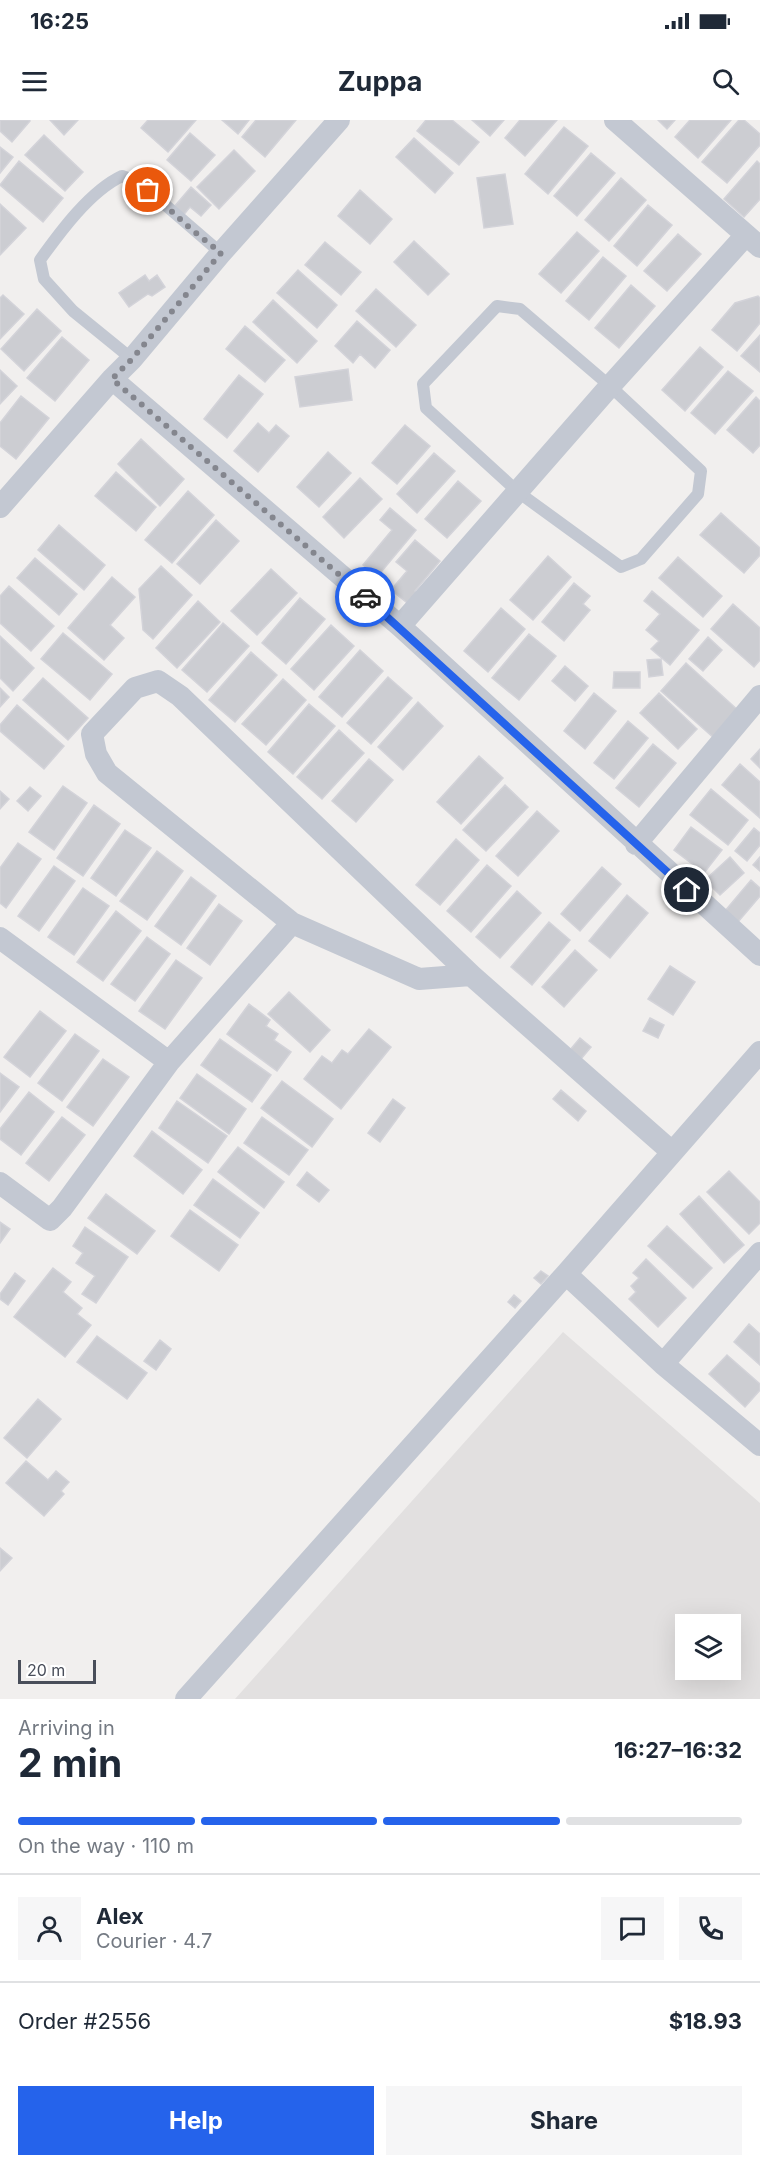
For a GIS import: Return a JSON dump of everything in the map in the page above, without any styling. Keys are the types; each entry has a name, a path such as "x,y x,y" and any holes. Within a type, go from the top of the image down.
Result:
{"street":[{"path":"1,505 132,359 221,253 339,120"},
{"path":"400,626 610,386 753,241 615,120"},
{"path":"112,379 400,626 760,955"},
{"path":"471,975 419,980 292,923 107,773 96,754 92,734 135,688 158,681 180,696 471,975 672,1152"},
{"path":"636,844 760,696"},
{"path":"0,1183 50,1220 62,1208 169,1062 292,923"},
{"path":"0,938 169,1062"},
{"path":"186,1699 566,1274 760,1052"},
{"path":"663,1365 760,1253"},
{"path":"566,1274 663,1365 760,1445"}],"lane":[{"path":"132,359 73,311 44,279 40,260 53,241 77,213 110,181 122,176 136,181 148,190 221,253"},
{"path":"497,306 520,309 610,386 701,471 698,494 641,559 621,567 518,492 426,408 423,384 497,306"}],"shaded area":[{"path":"563,1332 760,1503 760,1699 235,1699"}],"building":[{"path":"0,120 30,121 12,142 0,131"},
{"path":"50,120 78,120 64,135"},
{"path":"148,120 196,120 168,152 141,128"},
{"path":"222,120 249,120 238,134"},
{"path":"256,120 296,120 265,157 242,137"},
{"path":"426,120 452,120 479,142 459,165 417,131"},
{"path":"472,120 504,120 490,136"},
{"path":"520,120 557,120 525,156 505,138"},
{"path":"658,120 675,120 667,129"},
{"path":"690,120 731,120 698,158 675,137"},
{"path":"739,120 744,120 760,134 760,145 727,183 702,162"},
{"path":"564,127 588,146 548,194 525,174"},
{"path":"190,133 215,155 191,181 167,160"},
{"path":"44,135 83,172 65,191 25,155"},
{"path":"414,138 453,173 435,193 396,157"},
{"path":"0,147 13,157 0,173"},
{"path":"234,150 255,171 219,209 197,187"},
{"path":"591,153 615,173 577,216 554,196"},
{"path":"19,161 63,198 43,222 0,185"},
{"path":"757,161 760,164 760,199 744,217 724,199"},
{"path":"505,174 513,224 484,228 477,178"},
{"path":"621,178 646,200 609,241 585,220"},
{"path":"191,187 211,205 201,216 190,207 182,217 173,208"},
{"path":"360,190 392,219 370,244 338,216"},
{"path":"0,204 26,228 0,255"},
{"path":"648,205 672,225 637,266 614,246"},
{"path":"577,232 599,251 561,293 539,274"},
{"path":"678,234 701,254 667,291 644,271"},
{"path":"414,241 449,274 428,295 394,262"},
{"path":"325,242 361,272 341,295 305,265"},
{"path":"603,257 626,276 589,320 566,301"},
{"path":"298,270 337,305 317,328 277,293"},
{"path":"145,275 149,281 157,275 165,287 152,296 148,294 129,307 119,293"},
{"path":"631,285 655,306 619,348 595,328"},
{"path":"376,289 416,325 396,347 356,311"},
{"path":"3,295 24,314 0,339 0,298"},
{"path":"758,296 760,298 760,323 737,351 712,330 735,303"},
{"path":"273,300 317,341 297,363 253,322"},
{"path":"37,309 61,331 24,371 1,349"},
{"path":"357,321 390,350 375,368 360,354 353,363 335,346"},
{"path":"245,326 285,360 265,382 226,349"},
{"path":"760,335 760,372 741,356"},
{"path":"62,337 89,360 55,401 27,378"},
{"path":"700,347 723,367 685,411 662,390"},
{"path":"348,369 352,400 300,407 295,377"},
{"path":"0,370 17,386 0,404"},
{"path":"728,371 753,391 715,434 691,413"},
{"path":"239,375 263,394 227,438 204,419"},
{"path":"21,396 49,418 16,459 0,446 0,423"},
{"path":"756,397 760,401 760,445 753,453 727,430"},
{"path":"258,423 269,433 276,425 289,436 258,472 234,451"},
{"path":"405,425 430,446 397,484 372,463"},
{"path":"141,439 184,479 160,506 118,464"},
{"path":"328,452 351,473 319,507 297,487"},
{"path":"434,453 455,471 417,513 397,494"},
{"path":"116,472 156,507 136,531 95,496"},
{"path":"360,478 382,499 344,538 323,517"},
{"path":"458,481 481,501 447,538 425,519"},
{"path":"188,491 214,515 172,563 145,540"},
{"path":"390,508 416,530 377,577 363,565 392,530 380,520"},
{"path":"721,513 760,548 760,555 744,573 700,535"},
{"path":"216,520 239,541 200,584 177,564"},
{"path":"59,525 105,565 84,590 38,550"},
{"path":"415,540 440,561 415,591 420,595 411,606 391,590 407,571 396,562"},
{"path":"548,556 571,577 533,620 510,600"},
{"path":"678,557 722,596 703,617 659,578"},
{"path":"35,558 77,594 59,615 17,578"},
{"path":"161,566 192,595 153,639 143,630 139,589"},
{"path":"271,569 297,593 257,635 231,611"},
{"path":"112,577 135,597 110,625 124,638 104,660 68,628"},
{"path":"574,583 590,596 583,604 590,610 564,641 542,622"},
{"path":"9,586 54,626 31,651 0,623 0,596"},
{"path":"652,591 699,630 670,665 651,649 659,641 646,630 660,614 644,601"},
{"path":"300,598 325,619 286,664 262,643"},
{"path":"198,601 220,622 177,668 156,648"},
{"path":"733,604 760,628 760,660 754,667 711,629"},
{"path":"501,608 525,629 488,672 464,651"},
{"path":"223,623 249,646 207,692 182,670"},
{"path":"331,625 354,646 314,690 291,669"},
{"path":"63,633 112,674 90,700 41,659"},
{"path":"529,634 556,656 519,700 492,678"},
{"path":"0,636 34,668 13,691 0,678"},
{"path":"708,637 722,650 703,671 689,659"},
{"path":"360,650 383,671 342,717 319,697"},
{"path":"251,652 277,675 235,722 209,700"},
{"path":"661,659 663,675 649,677 647,660"},
{"path":"686,663 740,712 715,739 661,691"},
{"path":"565,666 588,686 575,701 552,681"},
{"path":"614,672 640,672 640,688 613,688"},
{"path":"388,677 412,698 371,744 347,723"},
{"path":"43,678 88,718 68,740 23,700"},
{"path":"283,679 306,700 266,745 242,724"},
{"path":"0,688 9,697 0,707"},
{"path":"594,693 616,711 585,749 564,731"},
{"path":"659,693 697,729 678,749 640,713"},
{"path":"418,702 443,726 403,770 378,747"},
{"path":"309,704 335,726 293,774 268,752"},
{"path":"17,705 64,746 44,769 0,731 0,725"},
{"path":"628,721 648,738 614,779 594,763"},
{"path":"339,730 364,753 322,799 297,777"},
{"path":"653,744 676,763 639,807 616,788"},
{"path":"760,749 760,768 751,759"},
{"path":"479,756 503,778 461,824 437,802"},
{"path":"369,759 393,780 356,822 332,801"},
{"path":"740,764 760,782 760,818 722,785"},
{"path":"505,785 528,807 486,851 463,830"},
{"path":"63,786 87,803 54,850 29,832"},
{"path":"30,787 41,796 28,811 17,801"},
{"path":"711,789 748,820 728,845 690,815"},
{"path":"0,791 9,799 0,809"},
{"path":"94,805 120,824 83,876 57,858"},
{"path":"537,811 559,831 518,876 496,856"},
{"path":"691,827 722,850 704,873 674,850"},
{"path":"754,828 760,833 760,845 747,861 735,851"},
{"path":"125,830 151,848 116,896 91,878"},
{"path":"456,839 479,860 440,905 416,885"},
{"path":"18,843 41,859 6,908 0,903 0,868"},
{"path":"157,851 183,871 147,920 120,901"},
{"path":"730,857 744,873 720,895 705,880"},
{"path":"760,857 760,871 753,865"},
{"path":"487,865 511,886 471,932 447,911"},
{"path":"54,866 75,881 39,931 18,916"},
{"path":"602,867 621,884 580,931 561,914"},
{"path":"191,877 216,896 181,945 155,926"},
{"path":"751,880 760,888 760,896 738,922 725,911"},
{"path":"83,888 109,906 74,955 48,937"},
{"path":"517,891 541,913 500,958 476,937"},
{"path":"627,895 648,913 610,958 589,941"},
{"path":"219,904 242,921 210,965 187,948"},
{"path":"116,911 141,931 103,981 77,962"},
{"path":"549,922 570,940 532,985 511,967"},
{"path":"147,937 170,954 135,1001 111,984"},
{"path":"575,950 597,970 564,1007 542,987"},
{"path":"176,960 202,978 165,1029 139,1011"},
{"path":"670,966 695,982 673,1015 648,999"},
{"path":"289,992 330,1030 310,1052 268,1014"},
{"path":"249,1004 270,1020 266,1026 278,1034 274,1040 291,1052 277,1071 227,1034"},
{"path":"40,1011 66,1031 30,1077 4,1057"},
{"path":"650,1018 664,1025 658,1038 643,1031"},
{"path":"369,1029 391,1047 341,1109 304,1079 322,1056 332,1063 342,1050 348,1054"},
{"path":"75,1034 99,1051 62,1101 38,1083"},
{"path":"580,1038 591,1047 581,1059 570,1050"},
{"path":"220,1039 271,1075 252,1102 201,1065"},
{"path":"103,1059 129,1077 93,1126 67,1107"},
{"path":"0,1073 19,1087 0,1112"},
{"path":"197,1074 246,1109 229,1134 180,1098"},
{"path":"282,1081 333,1119 312,1147 261,1108"},
{"path":"561,1090 586,1111 578,1121 553,1099"},
{"path":"29,1092 54,1112 21,1155 0,1139 0,1129"},
{"path":"393,1099 405,1108 380,1142 368,1133"},
{"path":"177,1101 227,1136 208,1163 159,1128"},
{"path":"62,1117 85,1135 49,1181 26,1163"},
{"path":"262,1117 308,1150 289,1175 244,1143"},
{"path":"152,1131 202,1170 183,1194 134,1156"},
{"path":"238,1147 284,1182 264,1208 218,1172"},
{"path":"729,1171 760,1202 760,1223 749,1234 707,1192"},
{"path":"307,1172 329,1190 319,1202 297,1185"},
{"path":"213,1179 259,1213 240,1238 194,1205"},
{"path":"106,1194 155,1231 137,1254 88,1218"},
{"path":"699,1196 744,1245 724,1263 680,1214"},
{"path":"190,1210 238,1245 219,1271 171,1236"},
{"path":"0,1222 10,1229 0,1243"},
{"path":"667,1226 712,1268 693,1288 648,1246"},
{"path":"85,1227 128,1257 96,1303 82,1294 95,1276 76,1263 83,1253 73,1246"},
{"path":"646,1259 686,1298 658,1327 629,1299 636,1292 631,1286 639,1278 633,1273"},
{"path":"53,1268 71,1282 63,1292 82,1308 77,1314 91,1325 65,1357 14,1317"},
{"path":"541,1271 548,1276 541,1284 534,1278"},
{"path":"15,1273 25,1281 8,1305 0,1299 0,1294"},
{"path":"514,1295 521,1301 515,1308 508,1302"},
{"path":"749,1324 760,1334 760,1365 734,1342"},
{"path":"97,1336 147,1373 127,1399 77,1362"},
{"path":"160,1340 171,1349 156,1370 144,1361"},
{"path":"727,1355 760,1384 760,1390 745,1407 709,1374"},
{"path":"38,1399 61,1419 27,1458 4,1438"},
{"path":"26,1461 48,1480 56,1471 69,1482 61,1491 64,1494 44,1516 6,1483"},
{"path":"0,1548 12,1558 0,1571"}],"way so far":[{"path":"148,190 221,253 132,359 112,379 365,597"}],"route":[{"path":"365,597 400,626 687,890"}]}
